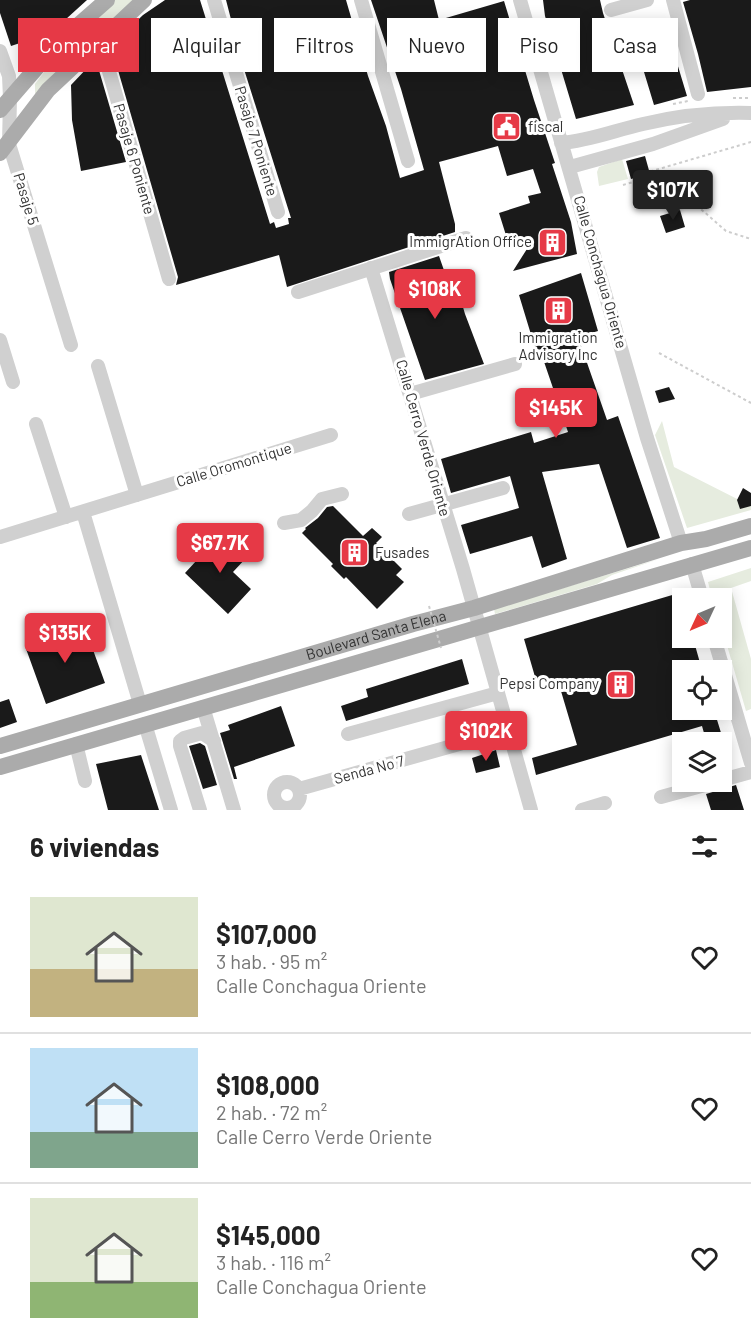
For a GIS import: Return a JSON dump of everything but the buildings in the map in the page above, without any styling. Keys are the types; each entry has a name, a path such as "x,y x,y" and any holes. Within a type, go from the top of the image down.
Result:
{"main road":[{"path":"5,104 58,43 107,0"},
{"path":"124,18 144,0"},
{"path":"4,148 48,90 67,72"},
{"name":"Boulevard Santa Elena","path":"0,746 474,608 681,543 706,539 751,526"},
{"path":"692,564 691,555 699,547 751,533"},
{"path":"597,592 615,577 669,560 680,550 681,543"},
{"name":"Boulevard Santa Elena","path":"0,767 751,548"}],"street":[{"name":"Pasaje 7 Poniente","path":"214,0 278,212"},
{"path":"361,0 408,161"},
{"name":"Calle Conchagua Oriente","path":"520,0 647,438 681,543"},
{"path":"611,10 647,0"},
{"path":"673,0 698,94"},
{"name":"Pasaje 5","path":"0,51 9,76 5,104 4,148 71,345"},
{"name":"Pasaje 6 Poniente","path":"109,72 169,279"},
{"path":"561,143 574,142 644,123 691,116 745,113"},
{"path":"570,167 653,144 745,113"},
{"path":"298,292 466,238"},
{"name":"Calle Cerro Verde Oriente","path":"371,268 474,608 531,810"},
{"path":"0,339 14,382"},
{"path":"410,394 515,364"},
{"path":"98,366 137,495"},
{"path":"36,424 66,517"},
{"name":"Calle Oromontique","path":"0,537 331,435"},
{"path":"409,514 503,488"},
{"path":"284,523 301,520 322,499 342,494"},
{"path":"83,512 141,704"},
{"path":"692,564 699,588"},
{"path":"717,648 751,763"},
{"path":"348,734 498,693"},
{"path":"203,707 234,810"},
{"path":"145,724 171,810"},
{"name":"Senda No 7","path":"298,789 509,730"},
{"path":"200,810 180,741 202,733 214,741"},
{"path":"76,744 85,781"},
{"path":"732,777 751,772"},
{"path":"661,797 679,792"},
{"path":"582,810 605,803"}],"path":[{"path":"623,185 654,176 652,171 751,142"},
{"path":"656,170 726,231 751,239"},
{"path":"659,353 751,403"},
{"path":"429,606 441,648"}],"shaded area":[{"path":"115,0 138,0 118,18 95,18"},
{"path":"44,72 59,72 35,94 35,84"},
{"path":"622,159 628,179 599,186 597,172 599,167"},
{"path":"662,421 674,467 751,506 751,510 687,528 655,435"},
{"path":"659,559 612,575 597,584 495,614 494,609"},
{"path":"751,568 751,581 731,588 710,588 708,582"},
{"path":"732,592 751,659 751,709 746,711 728,648 732,648"}],"place":[{"name":"fiscal","path":"507,127"},
{"name":"ImmigrAtion Office","path":"553,242"},
{"name":"Immigration Advisory Inc","path":"558,311"},
{"name":"Fusades","path":"354,553"},
{"name":"Pepsi Company","path":"620,684"}]}
